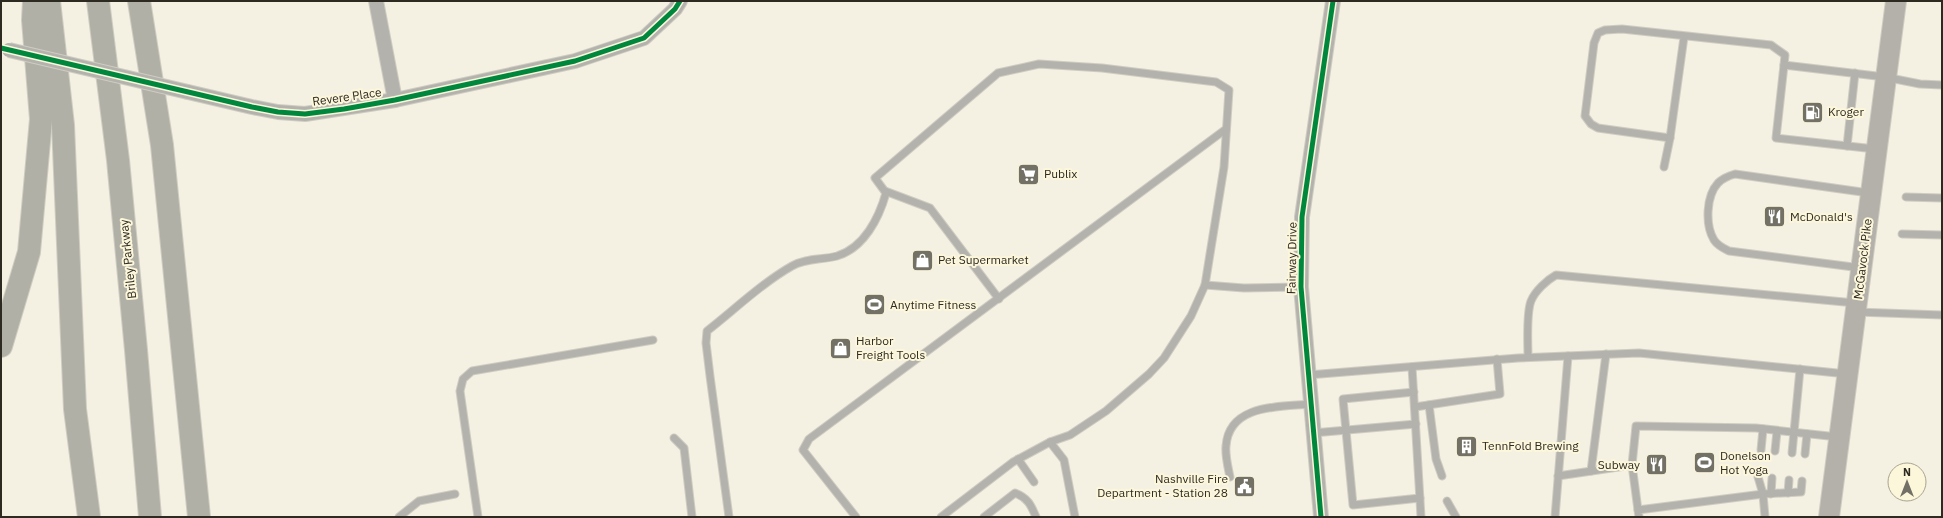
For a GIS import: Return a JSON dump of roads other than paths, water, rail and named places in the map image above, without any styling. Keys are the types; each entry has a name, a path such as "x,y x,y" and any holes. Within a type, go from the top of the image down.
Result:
{"highway":[{"path":"1,346 29,252 40,127 33,20 34,1"},
{"path":"49,1 62,125 75,409 89,517"},
{"name":"Briley Parkway","path":"98,1 118,160 150,517"},
{"path":"139,1 162,146 199,517"}],"main road":[{"name":"McGavock Pike","path":"1829,517 1896,1"}],"street":[{"path":"376,1 395,100"},
{"name":"Revere Place","path":"5,49 252,107 278,112 305,114 395,100 575,61 644,38 675,9 680,1"},
{"name":"Fairway Drive","path":"1322,517 1310,404 1301,287 1302,217 1333,1"}],"lane":[{"path":"1670,138 1598,128 1591,124 1585,116 1594,43 1598,33 1605,30 1622,29 1684,37 1771,45 1785,55 1776,138 1877,149"},
{"path":"1664,167 1670,138 1684,37"},
{"path":"729,517 707,350 707,331 778,275 794,265 812,259 838,256 860,243 883,205 886,193 875,178 998,73 1039,64 1102,68 1216,82 1229,90 1224,167 1205,285 1191,316 1164,358 1149,374 1106,411 1070,436 1050,442 1018,459 941,517"},
{"path":"1784,64 1885,77 1920,84 1942,85"},
{"path":"1847,146 1855,73"},
{"path":"856,517 803,450 809,439 1226,129"},
{"path":"1862,268 1729,251 1724,249 1714,240 1711,230 1710,198 1718,182 1725,177 1734,174 1872,193"},
{"path":"884,191 930,208 999,299"},
{"path":"1906,197 1942,198"},
{"path":"1902,234 1942,235"},
{"path":"1528,358 1531,301 1547,280 1556,275 1857,308 1942,315"},
{"path":"1205,285 1244,288 1301,287"},
{"path":"478,517 469,464 460,391 463,379 472,372 653,340"},
{"path":"1308,375 1497,359 1639,353 1848,374"},
{"path":"1591,471 1606,354"},
{"path":"1555,517 1568,356"},
{"path":"1415,406 1500,394 1497,359"},
{"path":"1412,367 1421,517"},
{"path":"1792,453 1800,369"},
{"path":"1414,392 1343,398 1353,505 1420,498"},
{"path":"1230,477 1226,446 1228,436 1239,419 1254,411 1310,404"},
{"path":"1430,405 1436,459 1442,476"},
{"path":"1313,433 1416,424"},
{"path":"1802,481 1801,492 1762,494 1639,514 1632,465 1636,426 1760,429 1840,438"},
{"path":"1760,429 1761,450"},
{"path":"1775,451 1777,431"},
{"path":"1805,454 1807,434"},
{"path":"674,438 684,448 692,517"},
{"path":"1050,442 1064,460 1075,517"},
{"path":"1018,459 1034,482"},
{"path":"1558,476 1632,465"},
{"path":"1758,477 1766,517"},
{"path":"1771,494 1772,478"},
{"path":"1788,493 1789,480"},
{"path":"984,517 1015,493 1024,497 1031,505 1036,517"},
{"path":"399,517 419,501 454,494"},
{"path":"1447,501 1456,517"}],"place":[{"name":"Kroger","path":"1812,112"},
{"name":"Publix","path":"1029,174"},
{"name":"McDonald's","path":"1774,217"},
{"name":"Pet Supermarket","path":"922,260"},
{"name":"Anytime Fitness","path":"875,305"},
{"name":"Harbor Freight Tools","path":"841,348"},
{"name":"TennFold Brewing","path":"1467,446"},
{"name":"Donelson Hot Yoga","path":"1705,463"},
{"name":"Subway","path":"1656,465"},
{"name":"Nashville Fire Department - Station 28","path":"1244,486"}]}
